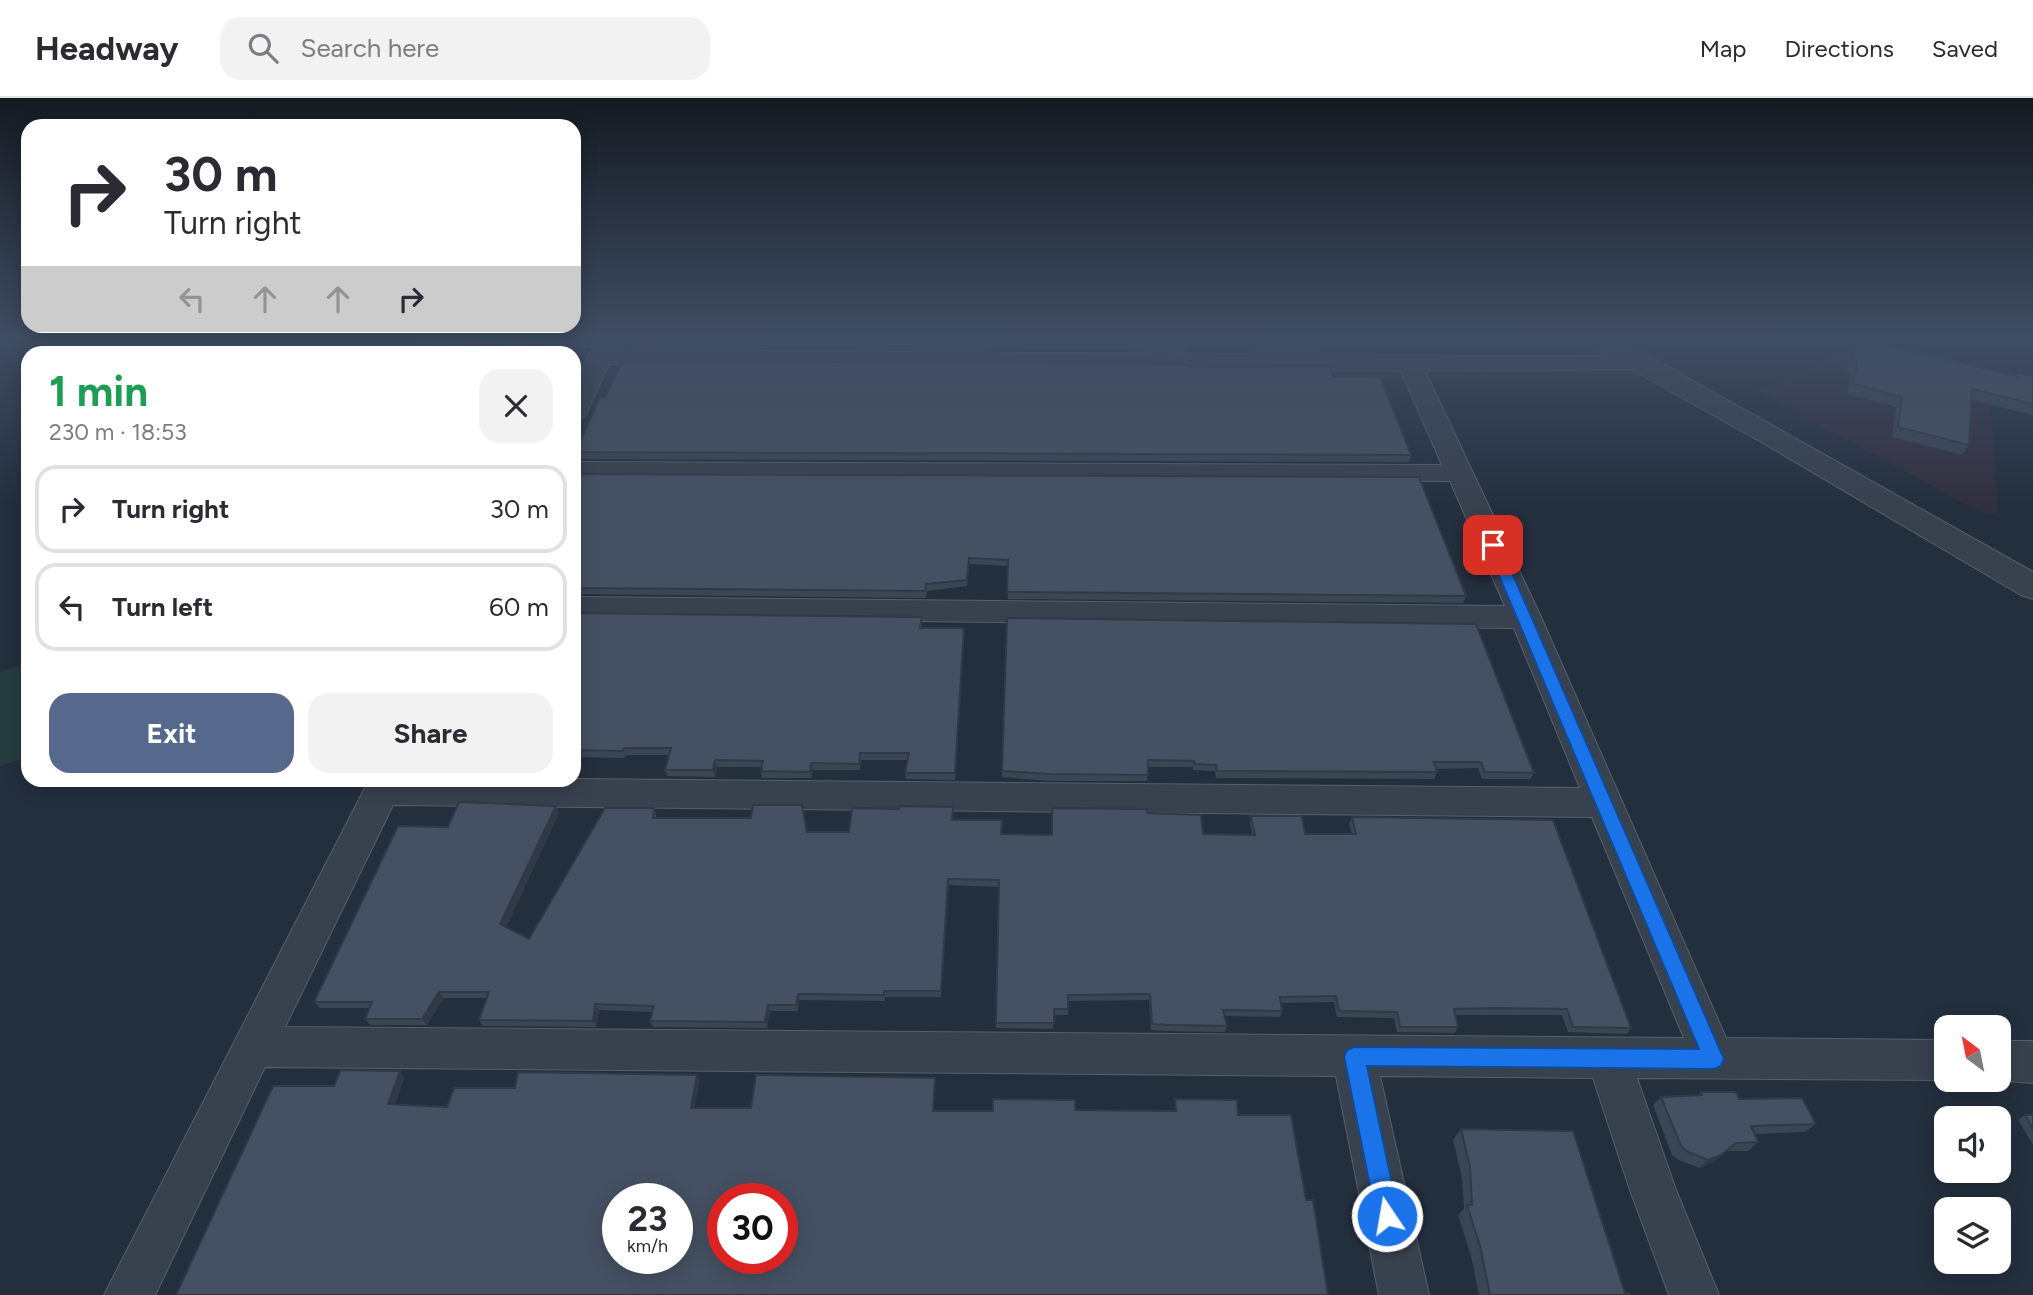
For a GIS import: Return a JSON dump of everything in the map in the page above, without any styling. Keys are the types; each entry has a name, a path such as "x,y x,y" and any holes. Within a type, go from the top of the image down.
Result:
{"street":[{"path":"1423,393 1525,617 1714,1059"},
{"path":"1694,393 2033,587"},
{"path":"581,470 1460,473"},
{"path":"581,607 1525,617"},
{"path":"129,1295 384,787"},
{"path":"520,787 1604,803"},
{"path":"254,1047 1934,1060"},
{"path":"1354,1056 1404,1295"},
{"path":"1608,1058 1653,1190 1695,1295"},
{"path":"2011,1061 2033,1062"}],"shaded area":[{"path":"1760,393 1990,393 1998,511 1995,514 1980,512"}],"green space":[{"path":"21,665 21,759 0,766 0,672"}],"building":[{"path":"607,393 1386,393 1411,455 581,452 581,439 600,398 605,398"},
{"path":"1886,393 1972,393 1969,445 1898,427 1902,397"},
{"path":"1988,393 2033,393 2033,404"},
{"path":"581,474 1419,477 1466,596 1007,592 1008,560 969,558 967,580 926,584 925,591 581,588"},
{"path":"581,613 922,617 920,628 964,628 955,773 905,773 909,753 860,753 859,764 811,763 810,772 761,771 763,761 715,760 713,770 665,770 671,748 624,748 623,751 581,750"},
{"path":"1007,618 1476,624 1534,773 1485,772 1481,762 1434,762 1437,772 1217,771 1216,765 1194,764 1194,761 1148,760 1148,775 1002,771"},
{"path":"459,802 556,806 500,924 529,939 605,808 654,808 653,818 751,818 753,805 802,805 807,832 849,832 852,808 899,809 900,806 953,807 952,820 1002,820 1001,834 1052,835 1052,808 1147,809 1147,813 1201,815 1203,834 1255,835 1251,816 1302,816 1305,834 1356,834 1352,817 1553,820 1631,1028 1573,1027 1567,1009 1497,1008 1454,1009 1458,1027 1400,1027 1397,1012 1339,1011 1336,996 1280,997 1282,1011 1223,1010 1227,1026 1152,1024 1150,994 1068,995 1068,1009 1054,1009 1054,1023 996,1023 999,880 948,879 941,991 884,991 884,995 798,994 796,1005 768,1005 765,1022 650,1021 654,1006 595,1004 593,1021 479,1020 489,992 439,992 422,1019 365,1019 372,1002 314,1002 398,826 448,827"},
{"path":"341,1070 400,1071 388,1104 447,1107 454,1088 515,1088 518,1072 697,1075 691,1108 751,1108 756,1075 935,1078 933,1111 993,1111 993,1099 1075,1100 1075,1110 1176,1111 1175,1099 1237,1100 1238,1115 1291,1115 1306,1200 1313,1200 1328,1295 176,1295 273,1086 334,1086"},
{"path":"1701,1092 1736,1092 1739,1099 1802,1098 1816,1124 1751,1126 1758,1142 1736,1143 1721,1155 1708,1160 1688,1152 1681,1146 1661,1097 1702,1095"},
{"path":"2025,1115 2033,1115 2033,1129"},
{"path":"1461,1129 1573,1131 1625,1293 1630,1295 1490,1295 1480,1246 1467,1205 1472,1205 1470,1167"}],"route":[{"path":"1387,1216 1354,1056 1714,1059 1493,545"}]}
